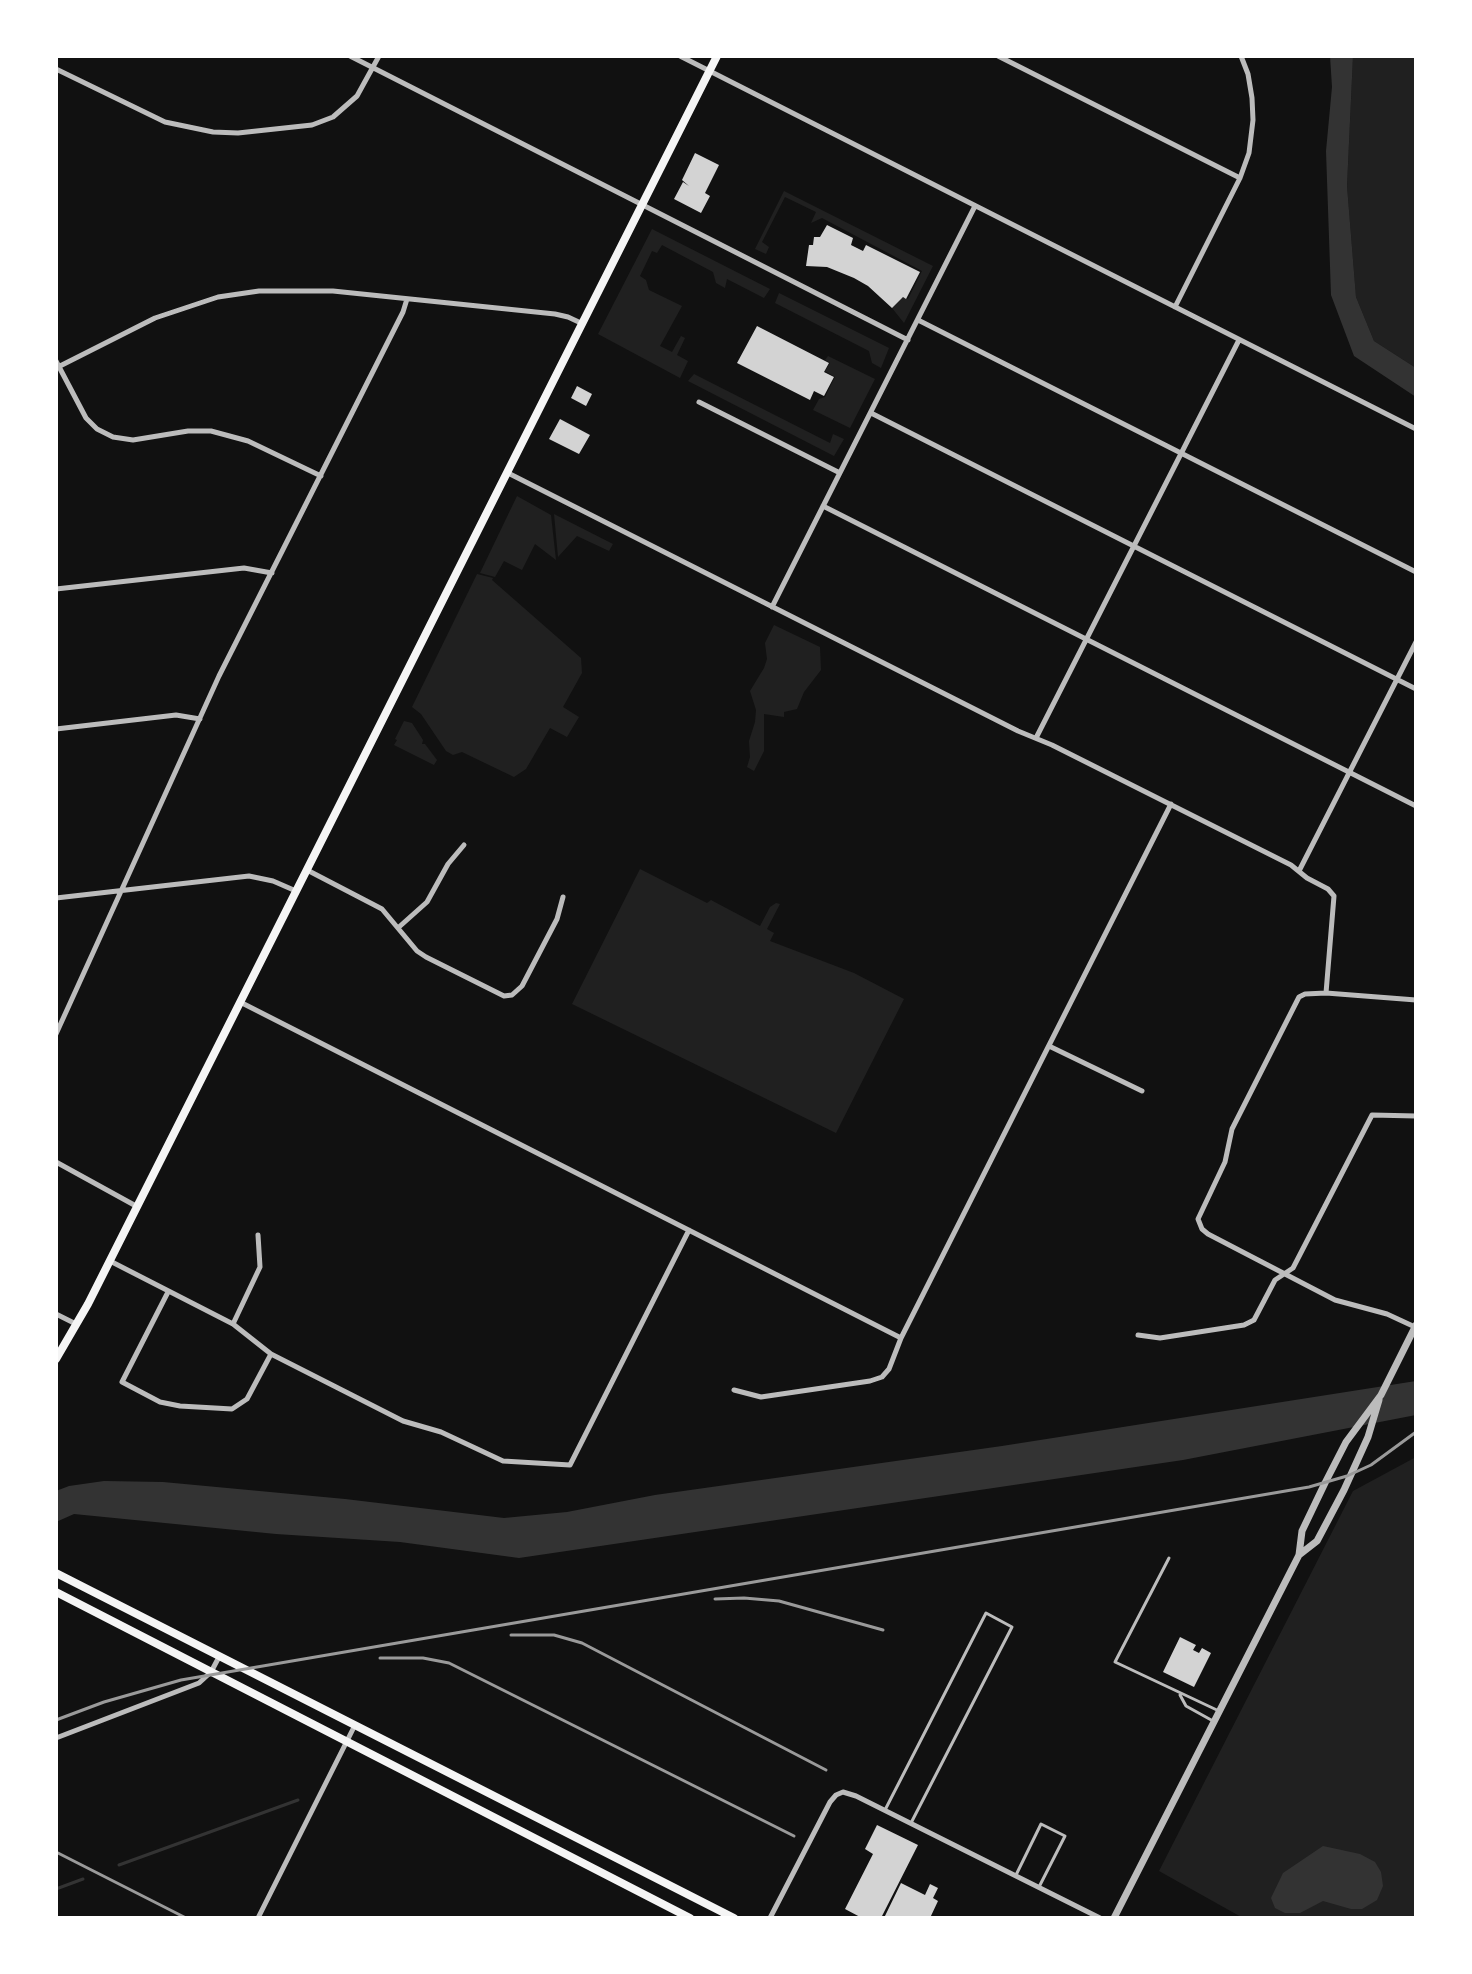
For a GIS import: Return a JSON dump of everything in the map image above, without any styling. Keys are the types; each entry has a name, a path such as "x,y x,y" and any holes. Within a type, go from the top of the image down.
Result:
{"main road":[{"path":"56,1359 109,1261 717,56"},
{"path":"56,1573 734,1918"},
{"path":"56,1592 690,1918"}],"street":[{"path":"350,56 908,340"},
{"path":"56,69 165,122 213,132 238,133 312,125 333,117 357,96 379,56"},
{"path":"680,56 1416,429"},
{"path":"998,56 1240,178"},
{"path":"1175,307 1240,178 1249,153 1253,120 1248,74 1241,56"},
{"path":"772,607 975,206"},
{"path":"321,476 248,441 211,431 188,431 133,440 113,437 97,429 86,418 57,365 155,318 218,297 259,291 290,289 555,314 583,324"},
{"path":"56,1034 200,719 407,299"},
{"path":"918,320 1416,572"},
{"path":"1036,738 1239,340"},
{"path":"699,402 840,473"},
{"path":"871,413 1416,689"},
{"path":"508,473 1171,804 1328,889 1334,896 1326,993"},
{"path":"823,506 1416,806"},
{"path":"56,589 244,568 272,573"},
{"path":"1299,871 1416,642"},
{"path":"56,729 176,715 200,719"},
{"path":"734,1390 761,1397 870,1381 882,1377 889,1369 901,1338 1171,804"},
{"path":"399,927 427,902 448,864 464,845"},
{"path":"307,870 372,903 426,957 497,993 512,995 518,992 529,973 557,919 563,897"},
{"path":"56,898 249,876 273,881 296,891"},
{"path":"1299,1555 1317,1541 1368,1437 1381,1395 1415,1326 1379,1311 1342,1303 1208,1234 1198,1219 1225,1162 1232,1129 1297,1001 1305,994 1326,993 1416,1000"},
{"path":"240,1002 901,1338"},
{"path":"1049,1046 1142,1091"},
{"path":"1138,1335 1160,1338 1249,1324 1257,1316 1275,1280 1293,1268 1372,1115 1416,1116"},
{"path":"56,1162 136,1206"},
{"path":"109,1261 233,1324 271,1354 403,1421 441,1432 503,1461 570,1465 689,1230"},
{"path":"233,1324 260,1267 258,1235"},
{"path":"168,1292 122,1382 160,1402 232,1409 247,1399 271,1354"},
{"path":"56,1314 77,1324"},
{"path":"1114,1918 1299,1555 1302,1531 1346,1442 1381,1395"},
{"path":"56,1738 195,1685 211,1672 219,1656"},
{"path":"258,1918 355,1725"},
{"path":"770,1918 827,1807 839,1793 851,1794 885,1810 1100,1918"}],"lane":[{"path":"1169,1558 1115,1662 1220,1712"},
{"path":"885,1810 986,1613 1012,1627 911,1823"},
{"path":"1180,1695 1187,1707 1215,1721"},
{"path":"1015,1876 1041,1824 1065,1836 1039,1887"}],"shaded area":[{"path":"1330,56 1353,56 1347,186 1356,297 1374,341 1416,368 1416,397 1354,356 1331,295 1326,151 1332,87"},
{"path":"1353,56 1416,56 1416,368 1374,341 1356,297 1347,186"},
{"path":"784,191 933,266 904,323 892,308 903,297 908,299 922,271 822,218 811,223 816,212 785,197 762,242 769,247 766,254 755,249"},
{"path":"652,229 770,289 764,298 727,279 725,288 716,283 713,272 662,245 657,253 652,251 640,276 646,280 649,290 682,306 660,346 672,352 681,336 685,338 677,355 688,361 680,378 598,334"},
{"path":"779,293 889,348 881,368 872,363 869,351 775,303"},
{"path":"828,356 875,379 850,428 813,410 819,399 825,397 835,377 825,371 830,363 825,360"},
{"path":"694,374 830,443 833,434 844,439 834,456 688,381"},
{"path":"517,496 551,515 556,560 535,544 522,570 504,561 495,577 480,573"},
{"path":"554,514 613,544 609,551 577,536 558,557"},
{"path":"477,574 493,578 581,658 582,673 563,707 579,717 567,737 550,728 526,769 514,777 462,752 453,755 446,751 421,714 412,707"},
{"path":"774,625 820,647 821,670 804,692 797,709 784,712 784,717 764,714 764,751 754,771 747,767 756,710 750,691 764,668 767,659 765,643"},
{"path":"404,721 412,723 423,740 422,744 437,760 434,765 394,745"},
{"path":"640,869 707,903 711,900 760,926 770,907 780,904 767,929 774,933 770,941 854,973 904,999 836,1133 572,1004"},
{"path":"1416,1381 1416,1415 1183,1460 519,1558 400,1542 276,1534 74,1514 56,1522 56,1491 104,1481 163,1482 504,1518 567,1512 655,1495 1002,1446"},
{"path":"1416,1457 1416,1918 1243,1918 1159,1871 1353,1491"},
{"path":"1323,1846 1360,1854 1375,1862 1381,1872 1383,1886 1377,1900 1362,1909 1323,1901 1300,1913 1285,1913 1275,1908 1271,1898 1283,1873"}],"building":[{"path":"695,153 719,165 705,193 710,196 701,213 674,199 683,182 689,186 682,180"},
{"path":"827,225 853,238 851,245 863,251 866,245 920,272 906,299 903,297 892,308 854,278 827,267 806,266 809,245 813,245 814,237 820,237"},
{"path":"757,326 829,363 824,372 834,377 824,396 814,391 810,400 737,363"},
{"path":"577,386 592,394 586,406 571,398"},
{"path":"560,419 590,435 579,454 549,439"},
{"path":"1180,1637 1196,1645 1193,1650 1199,1653 1202,1648 1211,1653 1194,1687 1163,1672"},
{"path":"877,1825 918,1845 881,1918 862,1918 845,1909 873,1854 865,1849"},
{"path":"901,1883 925,1895 930,1884 938,1888 933,1898 938,1901 930,1918 884,1918"}],"waterway":[{"path":"119,1865 298,1800"},
{"path":"56,1889 83,1879"}],"railway":[{"path":"56,1720 104,1702 181,1680 1309,1487 1371,1465 1416,1432"},
{"path":"715,1599 779,1601 883,1630"},
{"path":"511,1635 554,1635 582,1643 826,1770"},
{"path":"380,1658 423,1658 449,1663 794,1836"},
{"path":"56,1852 186,1918"}]}
